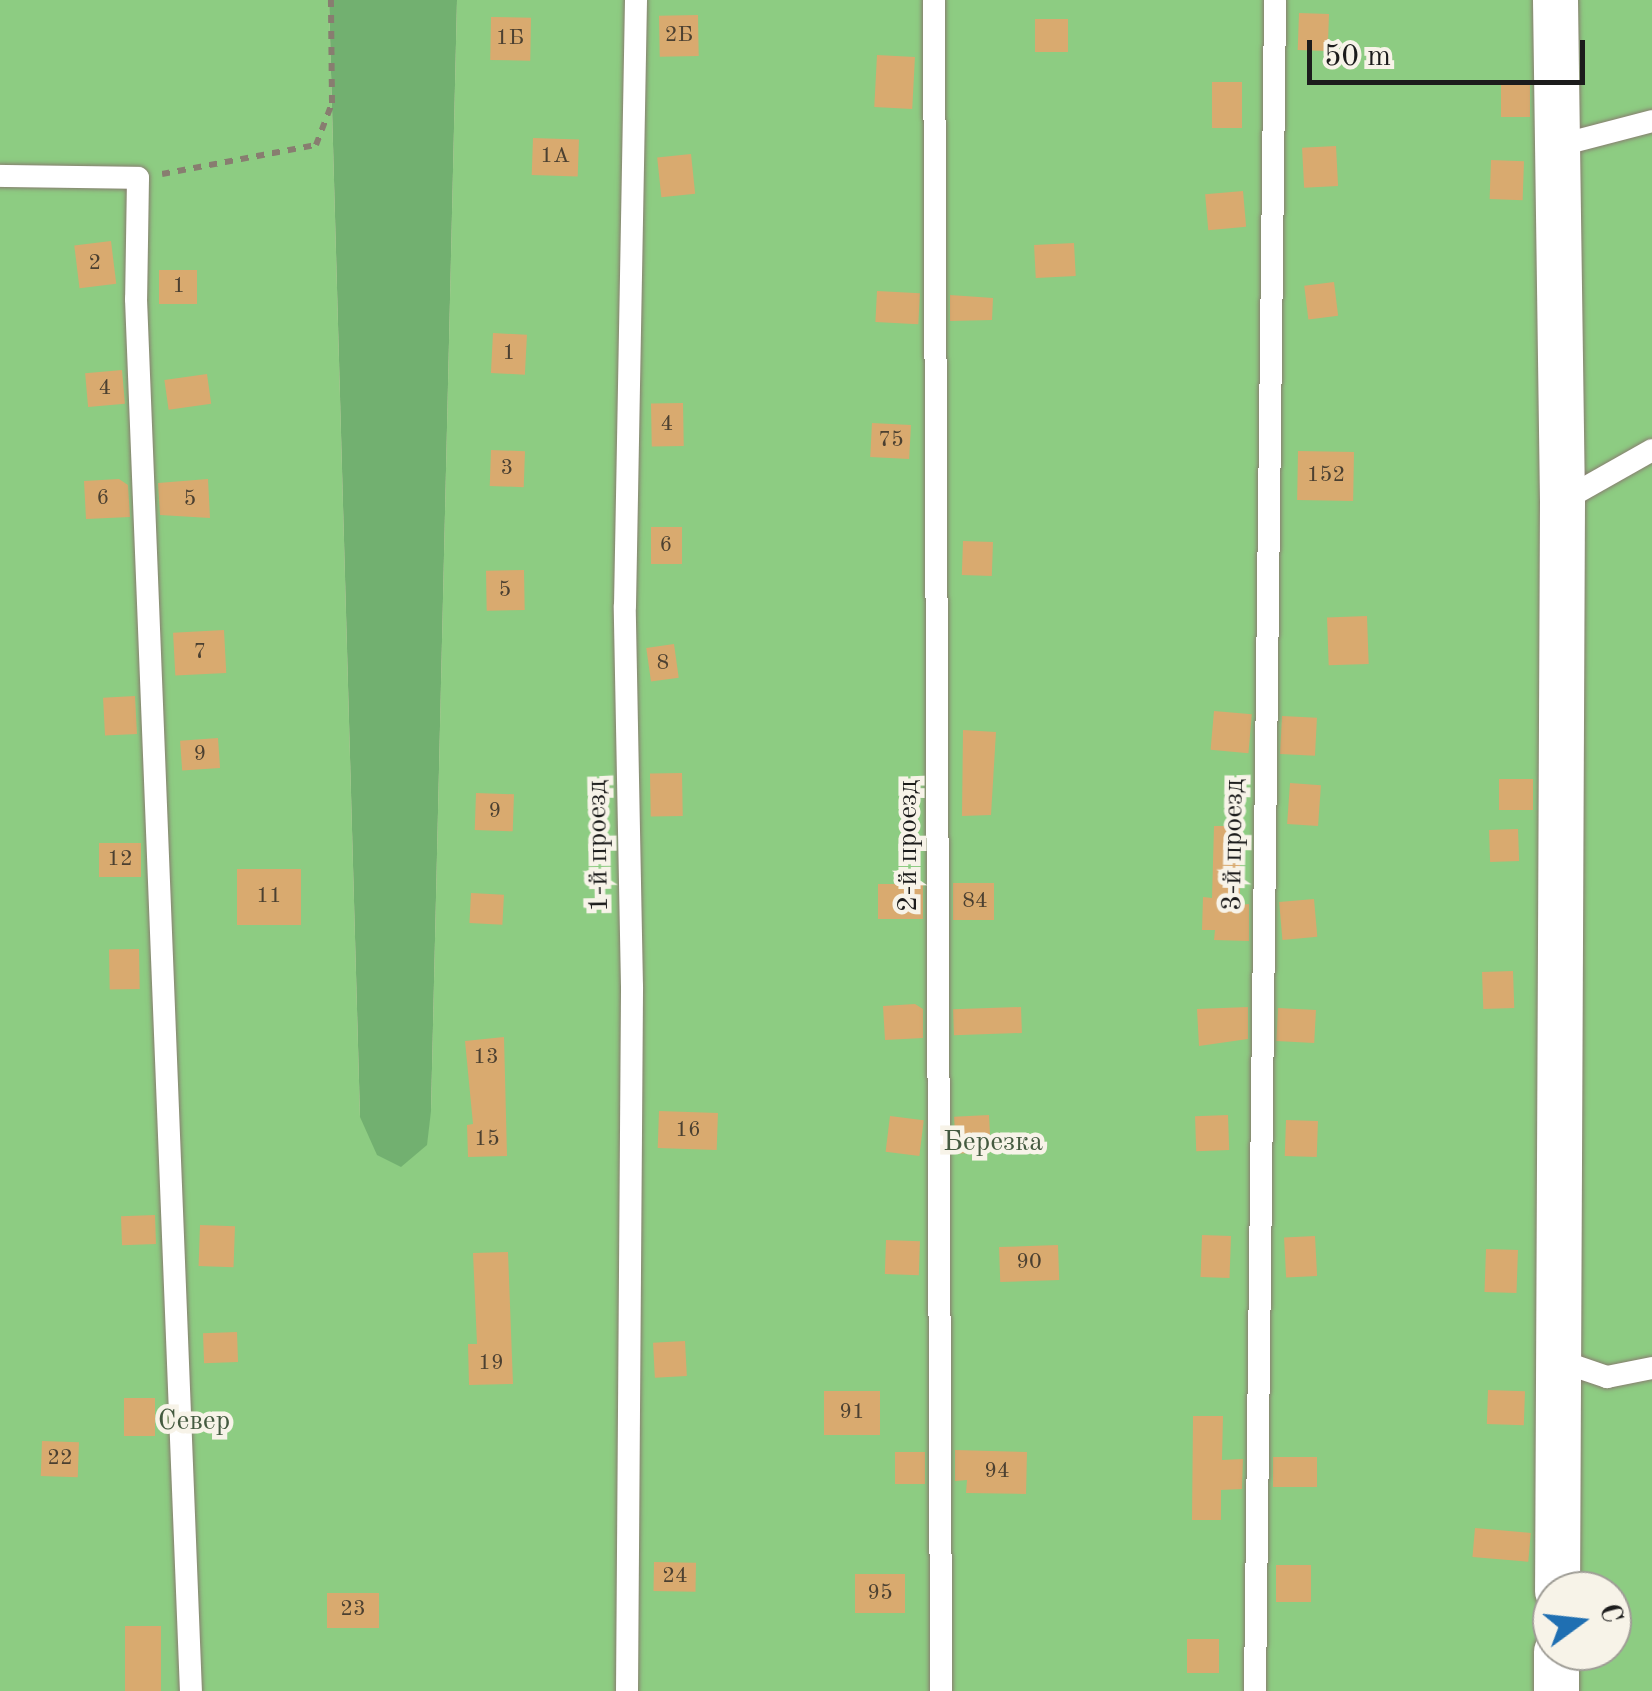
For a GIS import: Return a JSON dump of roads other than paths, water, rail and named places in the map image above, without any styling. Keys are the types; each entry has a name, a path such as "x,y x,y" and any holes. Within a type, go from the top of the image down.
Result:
{"street":[{"path":"1555,0 1562,500 1555,953 1560,1360 1557,1571"}],"lane":[{"name":"1-й проезд","path":"627,1691 632,1044 625,606 636,0"},
{"name":"2-й проезд","path":"934,0 941,1691"},
{"name":"3-й проезд","path":"1255,1691 1275,0"},
{"path":"1560,145 1652,121"},
{"path":"0,176 138,178 136,299 192,1691"},
{"path":"1562,500 1652,450"},
{"path":"1560,1360 1606,1377 1652,1368"}],"park label":[{"name":"Березка","path":"993,1143"},
{"name":"Север","path":"194,1422"}]}
